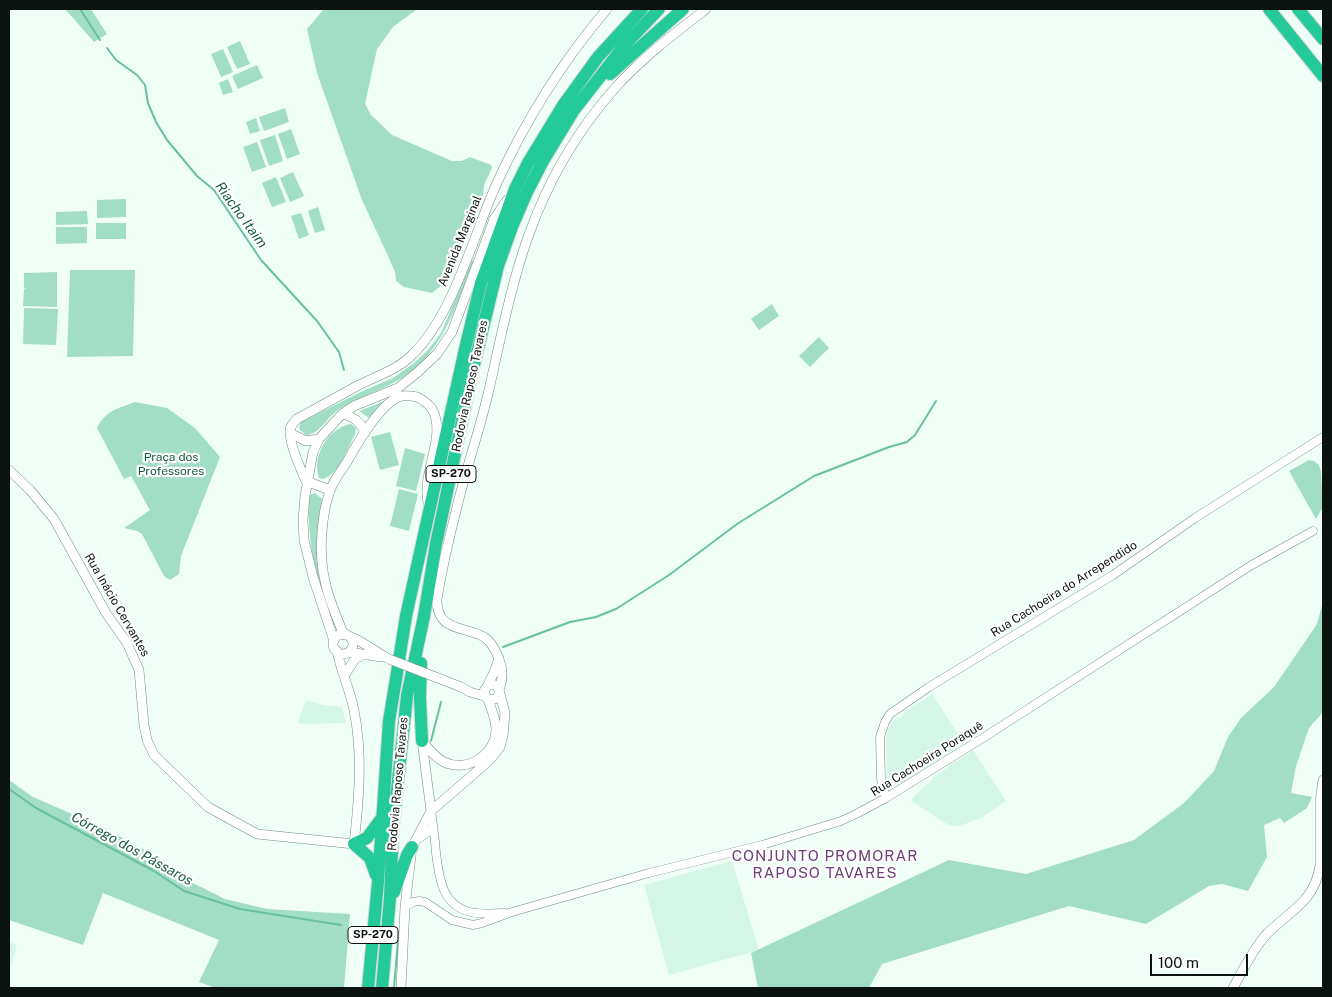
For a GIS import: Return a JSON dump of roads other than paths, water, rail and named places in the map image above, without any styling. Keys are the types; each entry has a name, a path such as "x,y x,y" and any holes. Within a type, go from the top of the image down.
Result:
{"highway":[{"name":"Rodovia Raposo Tavares","path":"368,988 390,721 406,616 475,308 489,258 515,189 528,163 564,104 598,58 642,9"},
{"name":"Rodovia Raposo Tavares","path":"382,988 390,898 393,828 404,721 436,544 472,373 498,266 527,192 543,161 574,110 624,46 659,9"},
{"path":"574,110 610,73 684,9"},
{"path":"1269,9 1323,76"},
{"path":"1279,9 1323,64"},
{"path":"1298,9 1323,39"},
{"path":"422,740 420,683 424,616"},
{"path":"378,882 370,858 354,844 371,834 383,815"},
{"path":"390,898 396,887 407,854 414,844"}],"main road":[{"name":"Avenida Marginal","path":"306,481 290,434 292,425 297,419 399,366 425,341 437,323 452,293 496,185 520,138 562,68 607,9"},
{"name":"Rodovia Raposo Tavares","path":"401,988 404,907 414,844 431,811 493,756 500,747 504,731 505,713 499,691 502,670 499,658 492,644 485,638 456,628 446,622 439,613 437,600 456,508 488,395 501,332 528,237 542,200 575,141 590,120 616,88 638,66 676,32 706,9"},
{"name":"Avenida Marginal","path":"334,641 313,577 304,540 303,520 306,481 313,452 319,439 342,414 354,406 398,388 437,354 452,332 494,219 515,189"},
{"path":"345,675 348,652 353,645 337,617 326,591 321,550 322,531 330,490 365,433 385,407 401,396 420,398 431,408 437,427 426,496 430,510"},
{"path":"342,414 357,420 362,425 365,433"},
{"path":"290,434 306,440 319,439"},
{"name":"Rua Inácio Cervantes","path":"9,470 30,490 54,519 106,613 127,644 139,670 144,725 147,740 154,755 208,806 257,834 354,844"},
{"path":"306,481 330,490"},
{"path":"337,617 358,640"},
{"path":"354,844 360,756 354,708 345,675 334,647 334,641 338,636 346,635 358,640 388,658 475,694 486,692 496,685 499,691 494,700 486,692"},
{"path":"336,651 342,654 348,652 388,658"},
{"path":"345,675 355,659 364,654"},
{"path":"422,740 436,757 447,763 460,766 477,761 486,753 495,737 496,724 486,692 499,658"},
{"path":"422,740 431,811"},
{"path":"1233,988 1264,938 1304,902 1321,875 1320,801 1323,780"},
{"path":"414,844 433,828"}],"street":[{"name":"Rua Cachoeira do Arrependido","path":"886,798 882,779 880,738 885,722 890,714 929,687 1113,575 1195,518 1323,437"},
{"name":"Rua Cachoeira Poraquê","path":"404,907 419,900 452,920 473,925 649,873 762,845 856,814 886,798 1250,566 1313,531"},
{"name":"Rua Cachoeira Poraquê","path":"431,811 440,881 450,900 458,907 469,912 480,914 512,912"}],"waterway":[{"name":"Riacho Itaim","path":"80,9 100,40"},
{"name":"Riacho Itaim","path":"107,48 116,60 137,75 145,85 148,103 156,122 167,140 197,176 214,190 261,260 317,321 339,352 344,370"},
{"path":"503,647 570,622 596,617 616,609 669,575 737,524 814,476 907,442 915,435 936,401"},
{"path":"431,741 441,702"},
{"name":"Córrego dos Pássaros","path":"9,789 36,808 154,871 184,891 240,909 341,925"},
{"name":"Riacho Itaim","path":"394,988 398,941"}],"district":[{"name":"CONJUNTO PROMORAR RAPOSO TAVARES","path":"825,864"}],"park label":[{"name":"Praça dos Professores","path":"171,464"}]}
